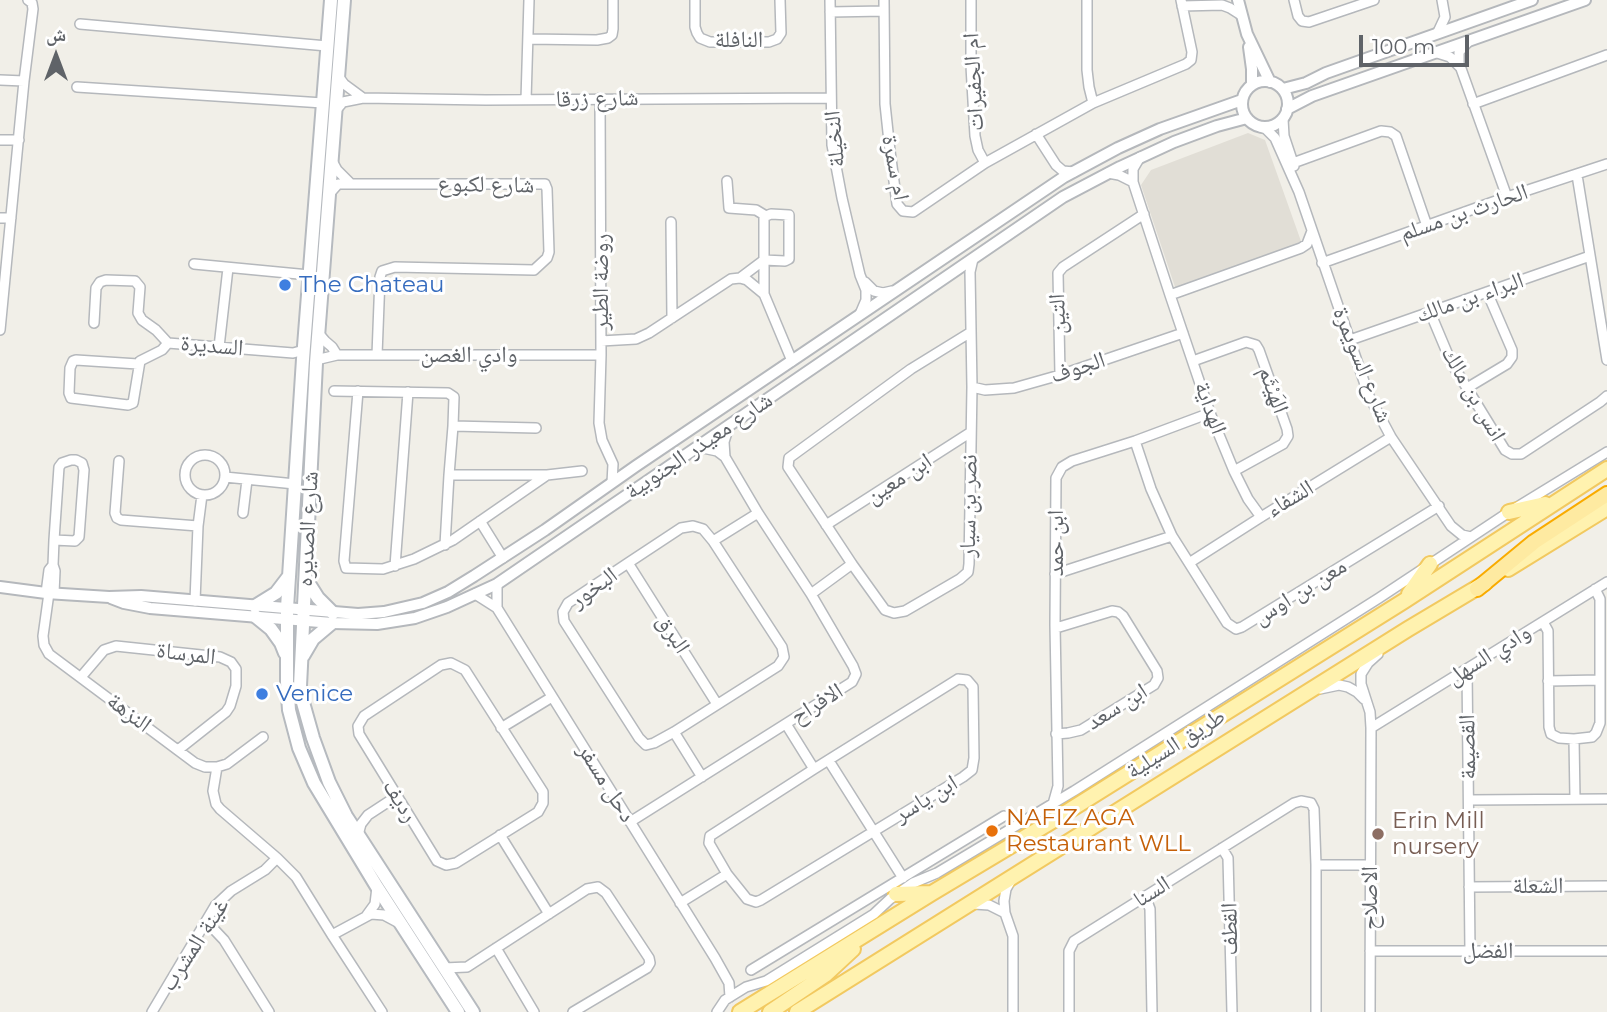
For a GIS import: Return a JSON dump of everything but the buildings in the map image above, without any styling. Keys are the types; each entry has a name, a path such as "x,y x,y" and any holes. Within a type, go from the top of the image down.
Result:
{"highway":[{"path":"1476,589 1535,542 1607,494"}],"main road":[{"name":"شارع الصديره","path":"331,0 300,354 289,576 302,699 329,782 346,816 473,1012"},
{"name":"شارع الصديره","path":"344,0 316,363 306,579 295,614 287,658 289,710 299,748 324,799 458,1012"},
{"name":"طريق السيلية","path":"740,1012 1404,601 1607,469"},
{"path":"1509,512 1553,503"},
{"name":"طريق السيلية","path":"797,1012 1408,629 1607,508"},
{"path":"291,534 297,550 294,659 300,676"},
{"path":"1404,601 1430,564"},
{"path":"287,658 276,635 255,611 276,593 289,576"},
{"path":"300,663 313,639 333,618 306,579"},
{"path":"896,894 932,893"},
{"path":"770,1012 832,969 865,935"}],"street":[{"path":"0,330 33,9 28,0"},
{"path":"526,100 528,0"},
{"path":"528,39 608,38 614,29 613,0"},
{"name":"النافلة","path":"695,0 697,33 700,38 710,42 777,40 781,33 780,0"},
{"name":"النخيلة","path":"830,0 832,145 860,275 866,290 860,314"},
{"name":"ام سمرة","path":"884,0 885,104 897,204 903,211 913,212 985,163 1093,103 1186,64 1191,60 1192,52 1182,3 1230,8 1241,15"},
{"name":"ام الجفيرات","path":"971,0 975,136 985,163"},
{"path":"1087,0 1087,70 1093,103"},
{"name":"ام سمرة","path":"1214,5 1226,0"},
{"path":"1238,0 1247,34 1270,82"},
{"path":"1294,0 1298,16 1302,21 1309,22 1371,0"},
{"path":"1283,89 1532,0"},
{"path":"1285,114 1287,99 1283,89 1277,84 1262,81 1245,91 1242,108 1247,118 1260,127 1271,126 1312,96 1585,0"},
{"path":"1443,4 1450,15 1464,24"},
{"path":"1438,32 1444,23 1443,4"},
{"path":"830,12 884,11"},
{"path":"80,24 327,46"},
{"path":"1247,34 1252,85"},
{"path":"1471,40 1459,52 1461,68 1507,197"},
{"path":"1433,52 1450,57 1461,68"},
{"path":"1473,104 1607,55"},
{"path":"338,76 344,85 363,98"},
{"path":"0,80 24,81"},
{"path":"77,88 323,103"},
{"name":"شارع زرقا","path":"336,111 342,102 363,98 831,98"},
{"name":"روضة الطير","path":"600,98 600,432 612,464 612,483"},
{"name":"شارع معيذر الجنوبية","path":"333,618 384,612 423,603 457,587 1052,185 1118,148 1160,129 1242,100"},
{"name":"شارع السويمرة","path":"1285,114 1284,136 1299,192"},
{"name":"شارع معيذر الجنوبية","path":"109,597 150,608 255,611 377,624 429,614 496,584 1063,197 1140,157 1201,131 1247,118"},
{"name":"شارع السويمرة","path":"1260,127 1275,138 1299,192 1369,396 1391,437 1451,526 1454,548"},
{"path":"1293,163 1381,131 1390,132 1396,136 1427,226"},
{"path":"1036,134 1053,161 1063,171 1074,172"},
{"path":"0,140 19,140"},
{"path":"1108,173 1119,174 1133,182 1133,169 1140,157"},
{"path":"332,161 351,184"},
{"path":"1052,185 1056,175 1053,161"},
{"name":"الحارث بن مسلم","path":"1322,263 1607,164"},
{"path":"1577,175 1607,360"},
{"path":"727,181 729,208 756,210 766,216"},
{"name":"الهداية","path":"1133,182 1210,413 1234,471 1261,517"},
{"name":"شارع لكبوع","path":"329,195 338,184 545,184 548,195 549,252 534,270 396,267 382,271 377,355"},
{"path":"740,278 764,260 789,259 789,215 771,214 764,218 764,260 764,294 792,361"},
{"name":"التين","path":"1060,375 1058,273 1063,267 1144,214"},
{"path":"0,218 11,218"},
{"path":"671,222 673,318"},
{"path":"1170,295 1301,248 1307,244 1312,231"},
{"name":"البراء بن مالك","path":"1350,341 1590,256"},
{"name":"نصر بن سيار","path":"971,332 911,369 789,458 788,467 852,565 885,610 894,613 905,611 968,572 972,387 970,272 973,259"},
{"path":"194,264 309,275"},
{"path":"219,347 228,268"},
{"path":"860,275 874,290 883,293 897,289"},
{"path":"951,275 964,276 971,282"},
{"path":"601,341 636,339 649,334 731,279 747,279 764,294"},
{"path":"94,323 96,288 100,282 135,281 140,287 138,313 142,320 169,343"},
{"path":"1467,388 1507,364 1513,357 1487,292"},
{"name":"انس بن مالك","path":"1430,312 1451,362 1505,450 1512,454 1521,454 1604,399"},
{"name":"الجوف","path":"972,387 985,390 1014,388 1182,333"},
{"path":"319,334 337,355"},
{"name":"الهَيْثَم","path":"1193,361 1246,342 1256,345 1259,350 1288,436 1283,444 1234,471"},
{"name":"السديرة","path":"138,364 169,343 300,354"},
{"name":"وادي الغصن","path":"316,363 320,359 337,355 601,355"},
{"path":"76,360 138,364 133,403 71,398 70,368 76,360"},
{"path":"334,391 452,395 453,426 445,545"},
{"path":"358,391 344,565 349,569 383,569 445,545 547,475"},
{"path":"395,566 408,392"},
{"name":"ابن حمد","path":"1053,804 1057,792 1056,478 1062,467 1072,461 1210,413"},
{"path":"453,426 536,428"},
{"path":"725,457 724,442 729,426"},
{"name":"ابن معين","path":"826,525 971,432"},
{"name":"الشفاء","path":"1189,563 1391,437"},
{"name":"معن بن اوس","path":"1135,441 1151,489 1172,536 1227,623 1236,629 1439,506"},
{"path":"698,447 717,451 725,457"},
{"name":"طريق السيلية","path":"717,1012 730,996 746,987 766,981 879,911 896,894 916,881 937,873 1074,791 1607,452"},
{"path":"209,456 216,458 223,466 225,477 222,487 216,492 202,495 192,490 186,481 186,470 191,460 209,456"},
{"name":"الافراح","path":"630,822 852,682 856,674 811,594 725,457"},
{"path":"49,593 59,467 62,463 76,460 82,463 84,470 79,537 75,541 54,540"},
{"path":"118,461 117,517 121,520 198,526"},
{"path":"612,464 622,468 636,466"},
{"path":"449,475 547,475 582,471"},
{"path":"225,477 295,484"},
{"path":"243,513 247,480"},
{"path":"195,601 202,495"},
{"path":"713,541 758,513"},
{"path":"480,521 503,558"},
{"name":"البخور","path":"693,526 703,529 782,647 784,657 778,666 674,732 646,745 564,621 563,612 568,603 628,563 681,528 693,526"},
{"path":"1451,526 1471,537"},
{"path":"1055,574 1172,536"},
{"name":"البرق","path":"628,563 717,704"},
{"path":"811,594 852,565"},
{"name":"وادي السهل","path":"1371,728 1607,582"},
{"name":"دحل مسفر","path":"496,584 497,608"},
{"name":"شارع معيذر الجنوبية","path":"0,587 49,593 195,601 255,611"},
{"path":"1543,622 1548,631 1551,734 1574,740 1592,737 1600,723 1600,599 1595,589"},
{"name":"النزهة","path":"49,593 43,636 44,646 49,654 195,763 216,767"},
{"name":"دحل مسفر","path":"475,594 497,608 715,958 729,983 730,996"},
{"name":"ابن سعد","path":"1056,628 1112,611 1118,612 1123,615 1157,671 1158,678 1154,685 1081,730 1056,734"},
{"name":"الاصلاح","path":"1370,1012 1371,728 1361,674 1368,663 1408,629"},
{"name":"المرساة","path":"81,677 104,650 116,646 220,657 232,662 236,669 236,686 230,706 178,750"},
{"name":"رديف","path":"451,663 465,670 543,792 543,803 538,811 456,863 446,865 437,861 397,796 359,734 358,726 364,716 441,665 451,663"},
{"name":"القصيمة","path":"1467,669 1470,951"},
{"name":"ابن ياسر","path":"958,679 967,681 973,687 972,770 756,902 747,899 727,874 709,844 710,836 829,761 958,679"},
{"path":"1548,681 1600,680"},
{"path":"1307,692 1339,685 1353,689 1365,700"},
{"path":"501,728 552,698"},
{"path":"786,724 814,769"},
{"path":"674,732 702,776"},
{"path":"263,737 237,758 216,767 213,791 216,804 296,877 382,1012"},
{"path":"1574,740 1575,799"},
{"path":"829,761 902,878"},
{"path":"1057,780 1074,791"},
{"path":"358,835 361,824 368,815 397,796"},
{"path":"1469,800 1607,799"},
{"name":"السنا","path":"1069,1012 1069,951 1074,941 1294,803 1306,801 1311,803 1314,809 1316,1012"},
{"path":"346,816 368,815"},
{"path":"751,970 1004,816"},
{"path":"500,835 549,914"},
{"path":"964,841 977,849"},
{"path":"964,841 966,856"},
{"name":"القطف","path":"1223,848 1228,858 1232,1012"},
{"name":"غينة المشرب","path":"152,1012 215,906 231,891 265,870 277,858"},
{"path":"1316,865 1370,864"},
{"path":"680,903 727,874"},
{"path":"1012,878 1004,895 1005,914 1013,936 1013,1012"},
{"name":"الشعلة","path":"1468,887 1607,886"},
{"path":"367,915 375,904 377,887"},
{"path":"444,968 467,967 587,889 598,887 603,889 650,961 649,966 573,1012"},
{"path":"1146,896 1150,909 1152,1012"},
{"path":"971,904 989,905 1005,914"},
{"path":"332,935 375,913 401,924"},
{"path":"836,918 851,928"},
{"path":"836,918 839,936"},
{"path":"206,921 224,940 269,1012"},
{"path":"496,948 534,1012"},
{"name":"الفضل","path":"1370,951 1607,951"},
{"name":"دحل مسفر","path":"715,958 734,980 746,987"},
{"path":"458,989 467,967"}],"shaded area":[{"path":"1248,133 1265,140 1302,244 1177,293 1141,185 1151,170"}],"place":[{"name":"The Chateau","path":"285,285"},
{"name":"Venice","path":"262,694"},
{"name":"NAFIZ AGA Restaurant WLL","path":"992,831"},
{"name":"Erin Mill nursery","path":"1378,834"}]}
